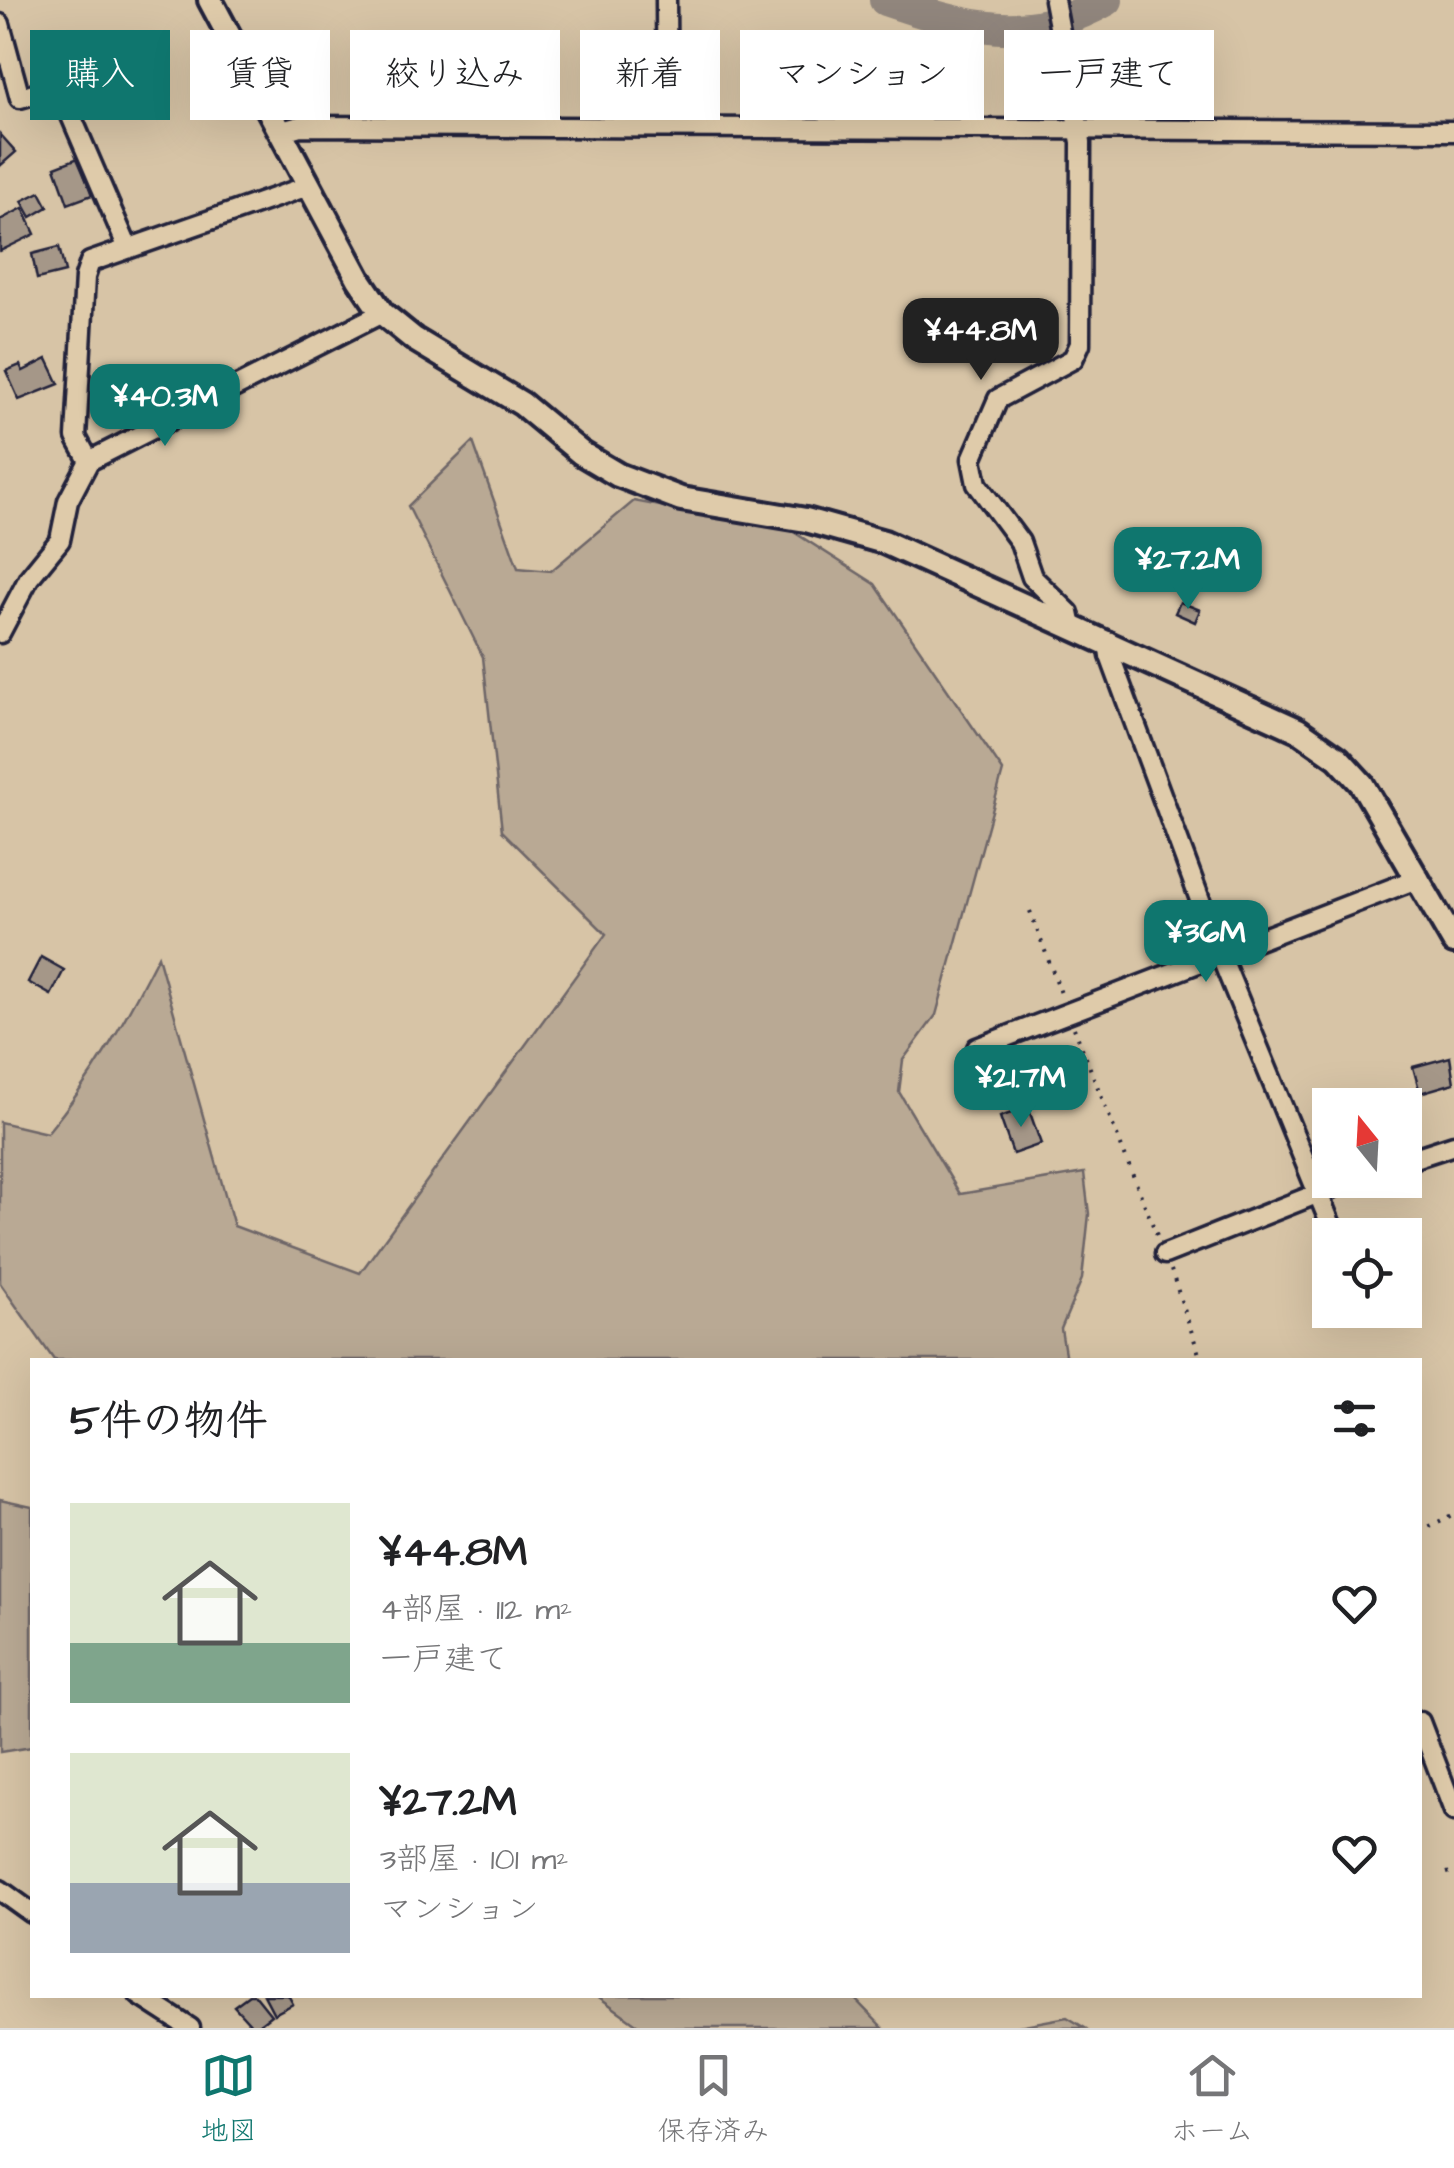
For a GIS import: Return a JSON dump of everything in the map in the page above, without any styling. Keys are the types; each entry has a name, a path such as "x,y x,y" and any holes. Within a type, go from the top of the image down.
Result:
{"street":[{"path":"210,0 308,186 382,313 414,339 522,404 582,453 618,475 681,499 846,529 1108,641 1298,730 1338,758 1362,784 1454,942"},
{"path":"666,0 667,126"},
{"path":"1054,0 1066,42 1076,128 1082,142 1080,344 1073,360 998,399 972,459 972,474 1020,542 1032,577 1069,613 1072,627"},
{"path":"0,24 20,98 52,90 62,95 127,246"},
{"path":"279,132 300,126 1454,130"},
{"path":"90,461 76,437 86,271 94,257 308,186"},
{"path":"0,633 28,578 60,540 68,501 90,461 382,313"},
{"path":"1108,641 1110,656 1220,954 1312,1177"},
{"path":"977,1048 1419,878"},
{"path":"1422,1155 1454,1145"},
{"path":"1165,1254 1312,1194"},
{"path":"1422,1727 1454,1811"},
{"path":"0,1890 30,1912"},
{"path":"144,1998 190,2028"}],"path":[{"path":"1030,911 1165,1254 1200,1358"},
{"path":"1422,1530 1454,1514"},
{"path":"1447,1873 1454,1871"}],"shaded area":[{"path":"473,442 518,568 551,571 634,501 792,531 875,584 1003,771 936,1015 903,1060 899,1092 960,1194 1084,1173 1089,1214 1082,1279 1061,1329 1066,1358 53,1358 0,1283 0,1122 47,1133 108,1048 158,956 234,1226 360,1273 606,934 502,831 483,657 408,506"},
{"path":"0,1500 30,1507 30,1747 0,1752"},
{"path":"600,1998 854,1998 883,2028 642,2028"},
{"path":"1067,2017 1085,2028 1008,2028"}],"building":[{"path":"0,134 16,152 0,166"},
{"path":"78,158 92,195 68,204 55,167"},
{"path":"40,192 48,207 31,217 22,201"},
{"path":"23,208 35,234 0,251 0,220"},
{"path":"59,247 65,272 37,279 32,254"},
{"path":"47,359 59,384 19,400 6,371 20,365 23,371"},
{"path":"1180,602 1200,610 1195,622 1175,613"},
{"path":"41,957 64,970 51,995 28,982"},
{"path":"1450,1057 1454,1083 1422,1092 1413,1067"},
{"path":"1028,1107 1041,1144 1013,1154 1000,1117"},
{"path":"245,1998 257,1998 271,2015 254,2028 234,2006"},
{"path":"266,1998 290,1998 293,2004 274,2014"}],"waterway":[{"path":"885,0 943,18 997,28 1050,23 1107,0"}]}
